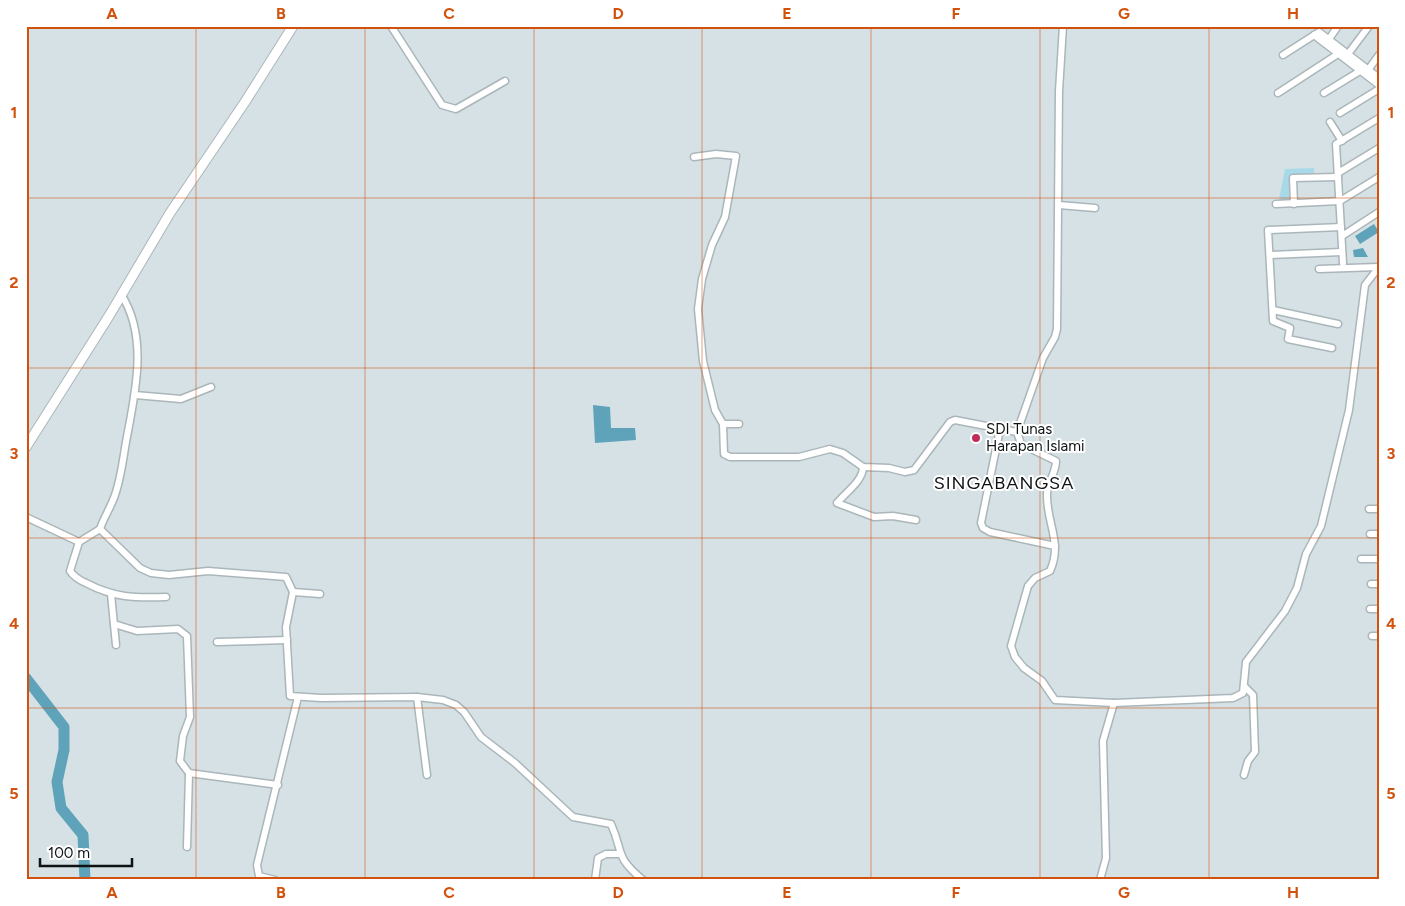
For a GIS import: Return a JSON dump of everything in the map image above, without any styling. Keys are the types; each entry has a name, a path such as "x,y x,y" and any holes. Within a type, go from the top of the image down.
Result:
{"street":[{"path":"26,447 170,213 246,102 293,26"},
{"path":"391,26 442,105 456,109 505,81"},
{"path":"1063,26 1059,91 1060,205 1055,338 1043,358 1017,432 1021,444 1056,461 1055,472 1046,497 1054,530 1055,546 1050,571 1035,578 1028,586 1011,640 1013,652 1024,668 1048,688 1055,700 1114,703 1233,698 1241,695 1245,687 1246,662 1285,611 1297,588 1306,554 1321,526 1349,410 1365,285 1378,267"},
{"path":"1328,40 1338,26"},
{"path":"1348,54 1369,26"},
{"path":"1283,55 1319,32 1348,54 1379,87 1340,113"},
{"path":"1314,35 1338,54 1379,78"},
{"path":"1278,93 1338,54"},
{"path":"1324,93 1362,69 1379,55"},
{"path":"1342,263 1336,144 1379,118"},
{"path":"1330,122 1342,141"},
{"path":"1294,204 1293,178 1338,175 1379,148"},
{"path":"694,157 716,154 736,156 725,217 712,245 702,279 698,309 703,361 715,410 723,424 724,454 727,457 799,457 830,449 842,453 863,467 889,468 906,472 914,470 944,426 955,420 1017,432"},
{"path":"1276,204 1340,201 1379,177"},
{"path":"1060,205 1095,208"},
{"path":"1342,236 1379,212"},
{"path":"1332,348 1288,339 1290,328 1273,321 1268,230 1341,227"},
{"path":"1270,255 1342,252"},
{"path":"1319,269 1378,267"},
{"path":"121,294 130,307 138,348 135,395 116,494 100,529 79,542 70,571 73,576 111,594 166,598"},
{"path":"1273,310 1338,324"},
{"path":"135,395 181,400 212,387"},
{"path":"723,424 739,424"},
{"path":"1000,429 981,523 983,528 990,532 1055,546"},
{"path":"863,467 858,482 848,488 837,503 864,511 874,517 893,516 916,520"},
{"path":"1369,509 1379,509"},
{"path":"26,517 79,542"},
{"path":"100,529 140,568 151,573 169,575 208,571 252,576 286,577 292,592 286,627 288,693 293,697 417,697 443,700 461,708 481,737 515,763 573,818 611,824 619,854 628,868 643,880"},
{"path":"1370,534 1379,534"},
{"path":"1361,559 1379,559"},
{"path":"1371,584 1379,584"},
{"path":"292,592 320,594"},
{"path":"111,594 116,645"},
{"path":"1370,609 1379,609"},
{"path":"114,624 137,632 178,629 187,636 190,717 182,736 180,761 189,773 187,847"},
{"path":"217,642 287,640"},
{"path":"1244,775 1255,749 1253,695 1245,687"},
{"path":"274,880 262,877 257,869 298,697"},
{"path":"417,697 427,775"},
{"path":"1100,880 1106,858 1103,741 1114,703"},
{"path":"189,773 278,785"},
{"path":"596,880 598,858 606,854 619,854"}],"shaded area":[{"path":"1314,168 1314,174 1291,175 1291,200 1279,200 1285,169"},
{"path":"1374,224 1379,232 1360,244 1355,236"},
{"path":"1363,248 1368,257 1354,257 1353,250"},
{"path":"593,405 610,407 611,428 635,428 636,440 595,443"}],"waterway":[{"path":"26,678 64,727 64,750 57,782 61,808 83,835 85,880"}],"place":[{"name":"SDI Tunas Harapan Islami","path":"976,438"}],"district":[{"name":"SINGABANGSA","path":"1004,483"}]}
